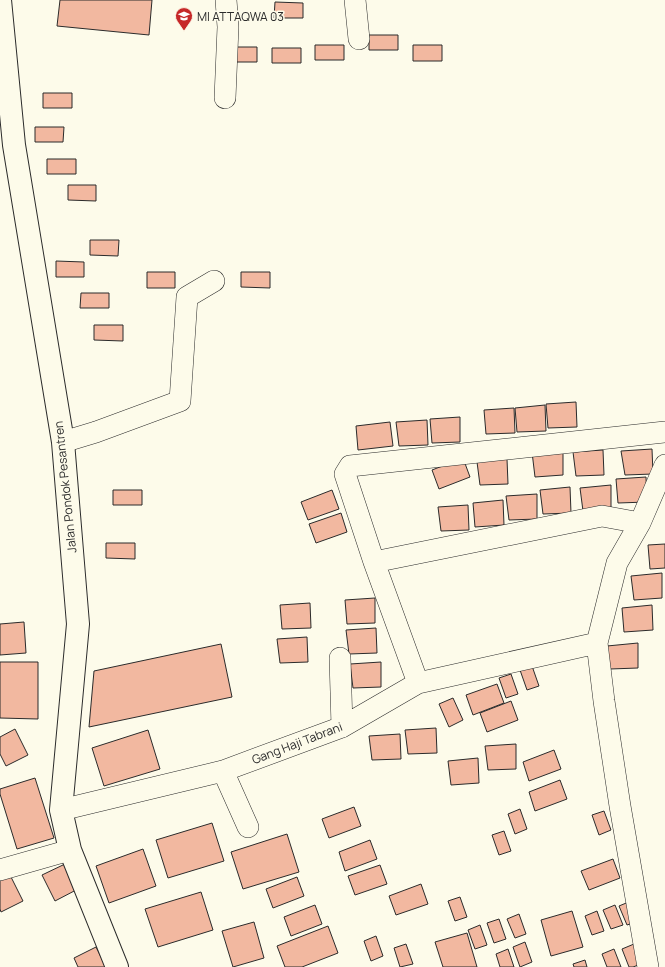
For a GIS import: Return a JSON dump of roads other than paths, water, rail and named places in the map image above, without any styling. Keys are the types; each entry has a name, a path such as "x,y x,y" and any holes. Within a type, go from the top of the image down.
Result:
{"street":[{"name":"Jalan Pondok Pesantren","path":"0,0 14,145 63,442 78,624 60,810 70,850 117,967"},
{"path":"225,98 228,27 226,0"},
{"path":"355,0 359,40"},
{"path":"63,442 96,432 180,401 187,297 214,281"},
{"path":"418,683 374,562 345,474 350,466 665,432"},
{"path":"648,967 620,806 597,643 617,563 640,523 665,465"},
{"path":"374,562 602,516 640,523"},
{"name":"Gang Haji Tabrani","path":"60,810 223,771 342,727 418,683 597,643"},
{"path":"340,658 342,727"},
{"path":"223,771 248,827"},
{"path":"0,870 70,850"}],"place":[{"name":"MI ATTAQWA 03","path":"184,31"}]}
